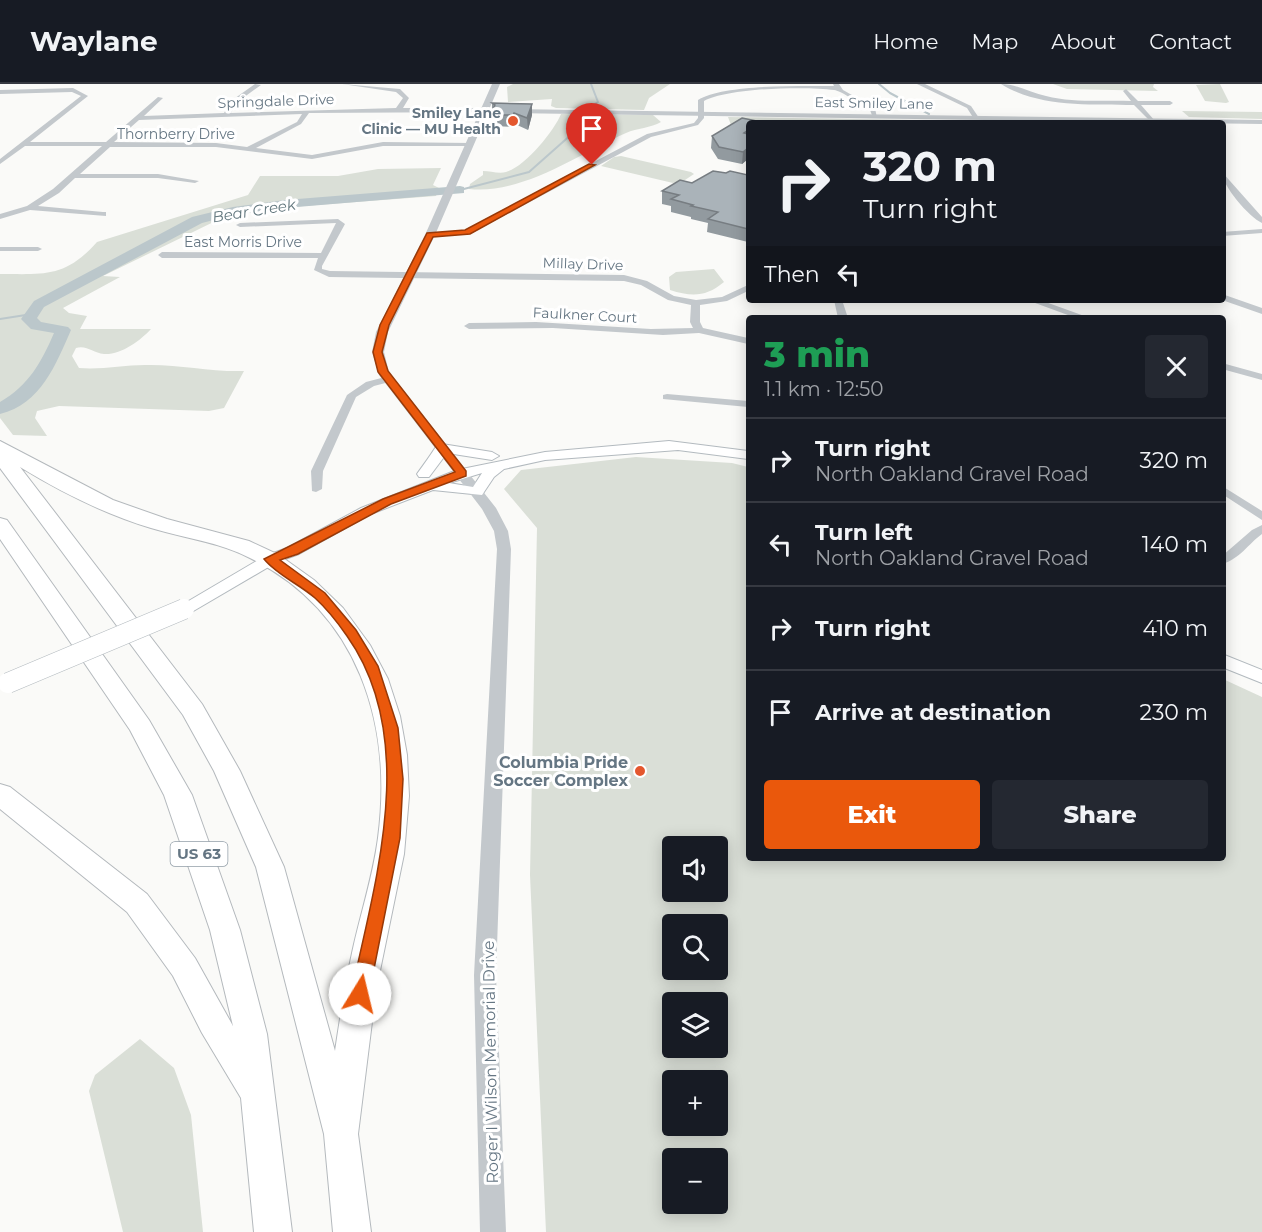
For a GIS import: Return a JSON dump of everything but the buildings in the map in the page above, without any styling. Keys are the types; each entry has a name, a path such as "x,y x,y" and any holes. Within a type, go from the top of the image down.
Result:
{"highway":[{"path":"0,447 47,477 109,507 231,543 270,559 320,596 352,633 372,666 390,728 395,779 392,838 364,970 341,1134"},
{"path":"0,455 193,710 227,771 270,867 341,1134 352,1232"},
{"name":"US 63","path":"0,524 140,726 178,795 225,930 251,1034 273,1232"},
{"path":"0,794 137,903 184,967 213,1023 258,1096"}],"main road":[{"path":"4,684 184,609 270,559 293,551 423,481 458,469 497,459 680,446 746,455"},
{"path":"423,481 442,448 497,459"},
{"path":"423,481 477,492 497,459"},
{"path":"1226,662 1262,677"}],"street":[{"path":"345,84 398,90 406,98 399,109"},
{"name":"Roger I Wilson Memorial Drive","path":"493,1232 485,975 504,549 495,518 389,380 378,361 380,338 408,275 430,235 468,144 490,110 496,84"},
{"path":"920,84 969,107 976,118"},
{"path":"1004,84 1044,98 1067,102 1170,103"},
{"path":"226,115 233,102 258,85"},
{"path":"430,235 467,232 649,135 696,124 699,122 701,100 704,96 723,89 837,86 873,109 875,117"},
{"path":"0,100 0,92 73,90 85,96 0,162"},
{"path":"1126,91 1151,120"},
{"path":"0,217 30,208 71,176 160,98"},
{"name":"Springdale Drive","path":"138,118 399,109 490,110"},
{"name":"East Smiley Lane","path":"504,110 1014,120"},
{"path":"250,148 299,123 307,112"},
{"name":"East Smiley Lane","path":"1226,122 1262,122"},
{"name":"Thornberry Drive","path":"24,144 216,145 312,157 383,144 468,144"},
{"path":"71,176 158,176 195,181"},
{"path":"1226,178 1235,188 1239,199 1262,221"},
{"path":"30,208 103,214"},
{"path":"240,225 329,220 341,224 323,256"},
{"path":"1226,234 1262,231"},
{"path":"0,249 38,249"},
{"name":"East Morris Drive","path":"162,255 323,256"},
{"name":"Millay Drive","path":"323,256 318,270 329,274 624,278 644,283 671,298 696,303 724,300 746,289"},
{"path":"1226,298 1262,310"},
{"path":"696,303 695,322 699,330"},
{"path":"1038,303 1065,315"},
{"name":"Faulkner Court","path":"469,326 497,324 576,326 678,334 699,330 746,341"},
{"path":"1226,367 1262,377"},
{"path":"316,489 317,471 352,395 370,384 389,380"},
{"path":"667,397 746,404"},
{"path":"1226,492 1262,516"},
{"path":"1226,559 1254,532 1262,529"}],"shaded area":[{"path":"513,84 670,84 649,98 644,110 556,108 551,106 552,99 508,102 507,87"},
{"path":"1053,84 1154,84 1153,87 1158,91 1067,89"},
{"path":"1220,84 1229,102 1205,101 1196,85"},
{"path":"1182,111 1262,112 1262,119 1189,117"},
{"path":"561,114 653,115 661,122 626,133 530,179 509,186 469,189 470,184 483,175 483,171 506,172 522,163 546,139"},
{"path":"728,117 912,120 746,120 746,125 731,125"},
{"path":"621,156 694,174 682,182 673,183 601,166 614,157"},
{"path":"441,168 433,185 439,188 436,196 236,211 103,276 120,277 63,308 69,313 87,316 80,329 151,329 123,350 110,354 76,348 72,356 79,368 157,365 244,371 224,408 209,411 59,406 37,411 35,418 47,436 13,435 0,418 0,274 53,272 64,268 75,262 97,242 248,195 260,176 338,176 378,169"},
{"path":"714,269 724,282 711,291 685,294 670,290 669,277 676,272"},
{"name":"Columbia Pride Soccer Complex","path":"636,457 732,463 746,466 746,861 1226,861 1226,680 1262,697 1262,1232 546,1232 530,875 537,528 504,489 521,470"},
{"path":"140,1039 174,1068 191,1115 203,1232 123,1232 89,1091 95,1075"}],"waterway":[{"name":"Bear Creek","path":"460,190 529,172 573,133 588,108 598,102 591,84"},
{"path":"879,84 890,93 929,114"},
{"name":"Bear Creek","path":"0,409 32,387 42,375 51,360 63,330 36,326 29,319 39,304 197,220 233,211 285,204 460,190"},
{"path":"0,319 32,314"}],"place":[{"name":"Smiley Lane Clinic — MU Health","path":"513,121"},
{"name":"Columbia Pride Soccer Complex","path":"640,771"}],"route":[{"path":"360,994 392,838 395,779 390,728 372,666 352,633 320,596 270,559 293,551 387,501 462,474 383,372 378,361 378,352 385,325 430,235 467,232 592,165"}]}
